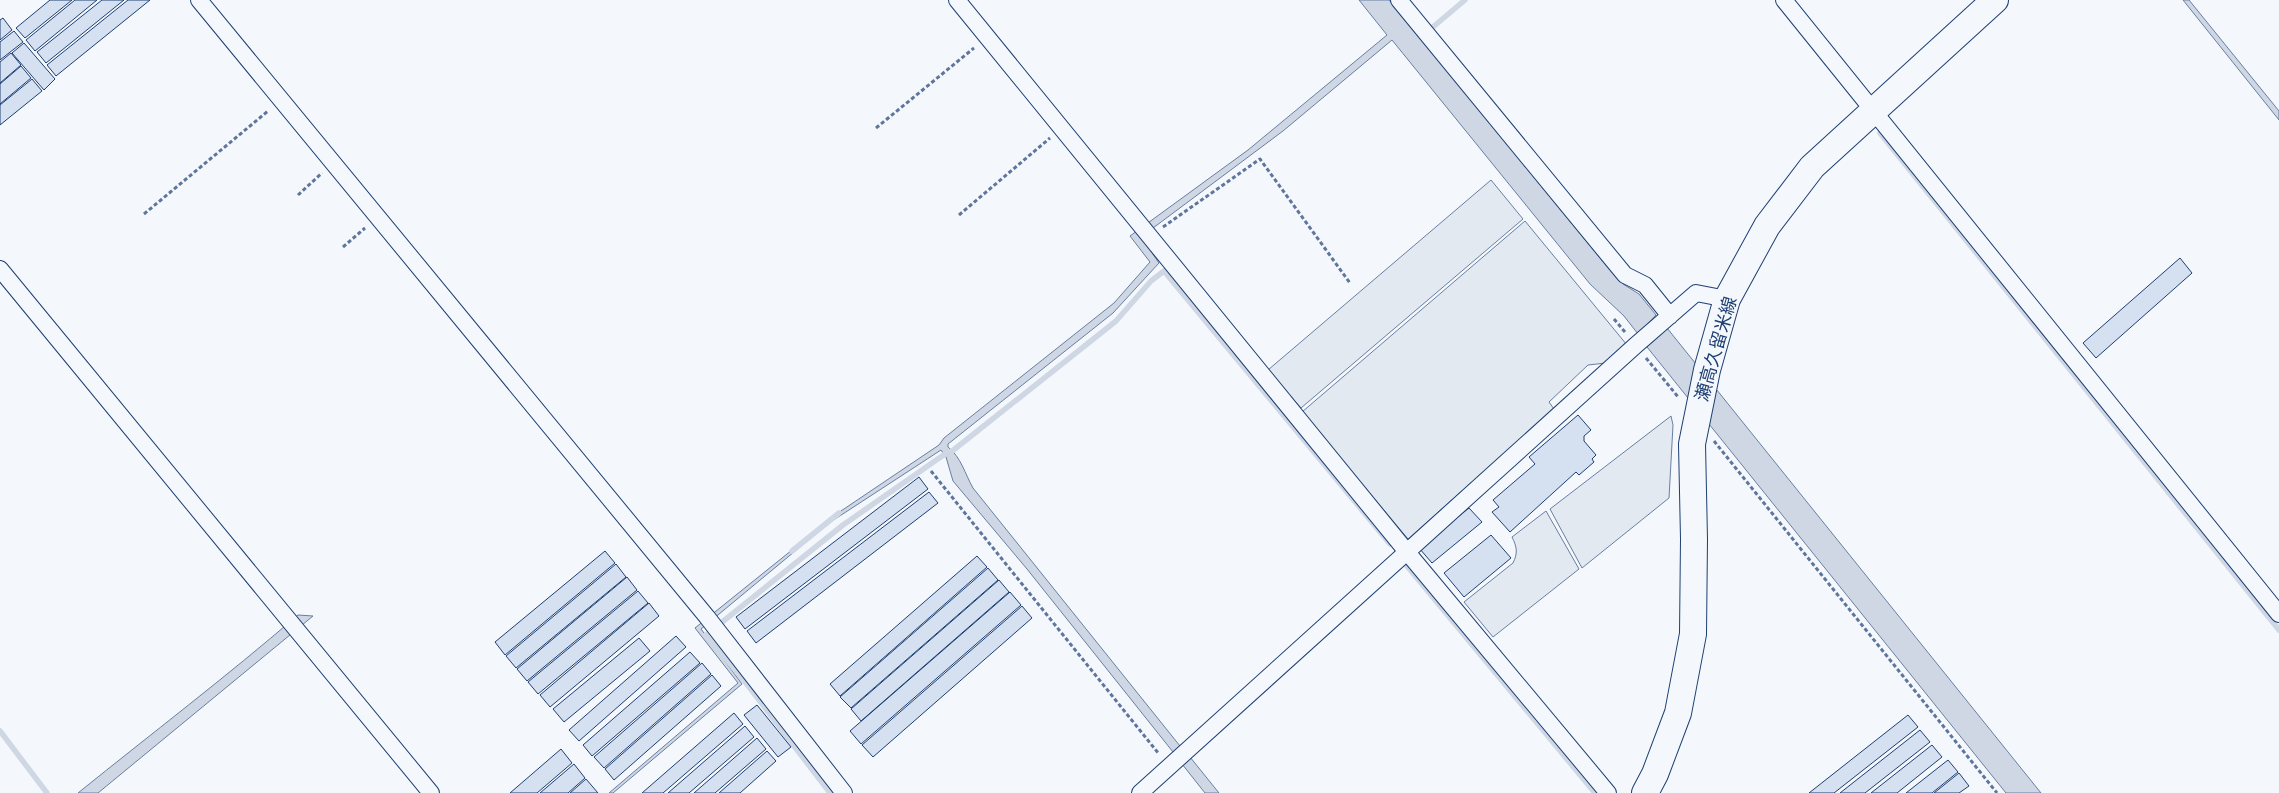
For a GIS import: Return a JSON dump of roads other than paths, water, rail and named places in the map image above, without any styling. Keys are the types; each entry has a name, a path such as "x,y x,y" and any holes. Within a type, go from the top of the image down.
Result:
{"main road":[{"name":"瀬高久留米線","path":"1645,793 1655,774 1678,713 1693,634 1692,444 1707,370 1727,300 1767,226 1812,167 1995,0"}],"street":[{"path":"199,0 707,617 844,793"},
{"path":"957,0 1407,552 1608,793"},
{"path":"1399,0 1625,275 1645,286 1670,316"},
{"path":"1784,0 1874,109 2279,614"},
{"path":"0,269 431,793"},
{"path":"1140,793 1696,293 1727,300"}],"waterway":[{"path":"1427,32 1465,0"},
{"path":"1880,133 2279,630"},
{"path":"951,452 1116,321 1151,281 1164,271 1390,544"},
{"path":"830,793 746,683 706,635 843,525 945,454"},
{"path":"792,551 839,513"},
{"path":"1402,560 1595,793"},
{"path":"0,731 47,793"}]}
